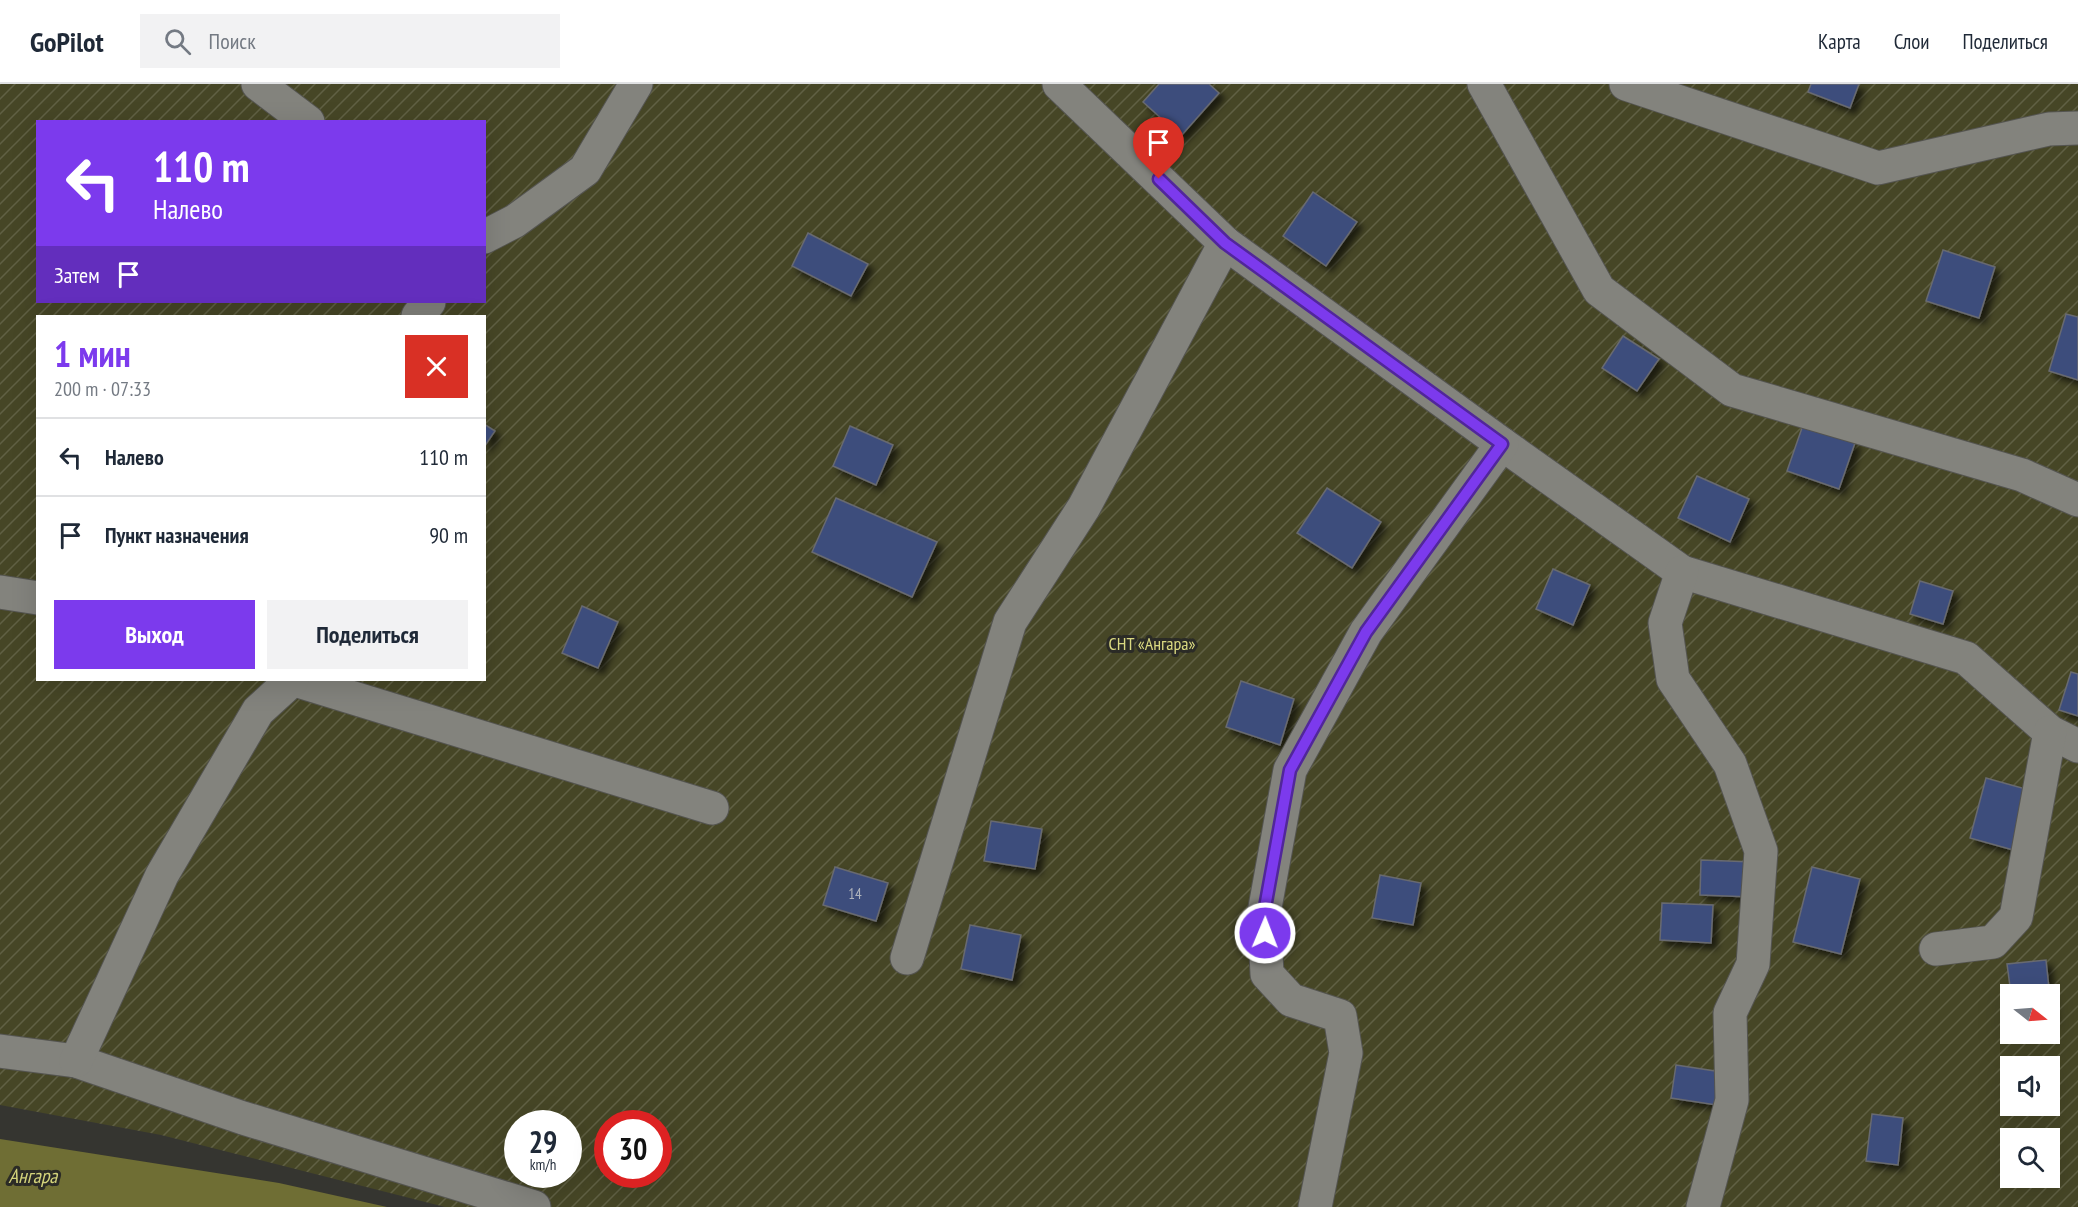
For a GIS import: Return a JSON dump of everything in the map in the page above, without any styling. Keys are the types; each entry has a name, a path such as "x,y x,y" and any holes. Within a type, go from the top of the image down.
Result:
{"street":[{"path":"258,84 305,120"},
{"path":"486,236 515,221 585,170 636,84"},
{"path":"1059,84 1225,243 1682,572 1965,658 2064,739 2016,917 1993,942 1936,950"},
{"path":"1485,84 1599,290 1732,390 2022,475 2078,500"},
{"path":"1626,84 1878,168 2049,129 2078,128"},
{"path":"907,958 1010,622 1084,507 1225,243"},
{"path":"419,315 428,303"},
{"path":"1315,1207 1346,1053 1340,1016 1291,1000 1267,974 1264,913 1290,770 1366,632 1502,444"},
{"path":"1682,572 1665,622 1673,679 1730,764 1761,851 1753,964 1730,1013 1732,1100 1703,1207"},
{"path":"0,592 36,598"},
{"path":"76,1061 162,875 258,711 292,681"},
{"path":"296,681 712,808"},
{"path":"0,1051 76,1061 243,1118 534,1207"}],"green space":[{"name":"СНТ «Ангара»","path":"0,84 2078,84 2078,1207 445,1207 161,1135 0,1105"}],"water":[{"name":"Ангара","path":"0,1139 279,1183 387,1207 0,1207"}],"building":[{"path":"1159,84 1209,84 1219,93 1181,136 1143,102"},
{"path":"1811,84 1859,84 1850,108 1808,92"},
{"path":"1313,192 1357,222 1326,266 1283,236"},
{"path":"808,233 868,264 851,296 792,266"},
{"path":"1943,250 1995,267 1979,318 1926,301"},
{"path":"2066,314 2078,317 2078,380 2049,371"},
{"path":"1623,336 1659,359 1637,391 1602,368"},
{"path":"486,425 495,431 486,444"},
{"path":"1803,425 1855,443 1839,489 1787,471"},
{"path":"850,426 893,445 876,485 833,466"},
{"path":"1697,476 1749,499 1730,542 1678,518"},
{"path":"1327,488 1381,522 1352,568 1297,533"},
{"path":"836,498 937,542 912,597 812,552"},
{"path":"1553,569 1590,585 1573,625 1536,609"},
{"path":"1920,581 1953,591 1943,624 1910,614"},
{"path":"582,606 618,622 598,668 562,653"},
{"path":"2071,672 2078,674 2078,716 2059,710"},
{"path":"1241,681 1294,699 1280,745 1226,727"},
{"path":"1986,778 2040,793 2024,853 1970,838"},
{"path":"991,821 1042,829 1035,869 984,861"},
{"path":"1701,860 1754,862 1752,897 1700,895"},
{"path":"835,867 888,883 876,921 823,905"},
{"path":"1812,867 1860,879 1841,954 1793,942"},
{"path":"1380,875 1421,883 1413,925 1372,918"},
{"path":"1662,903 1713,905 1711,943 1660,940"},
{"path":"970,925 1021,935 1012,980 961,969"},
{"path":"2046,960 2049,984 2010,984 2007,964"},
{"path":"1676,1065 1728,1073 1723,1106 1671,1098"},
{"path":"1872,1114 1903,1118 1898,1165 1866,1161"}],"route":[{"path":"1159,179 1225,243 1502,444 1366,632 1290,770 1264,913 1265,933"}]}
